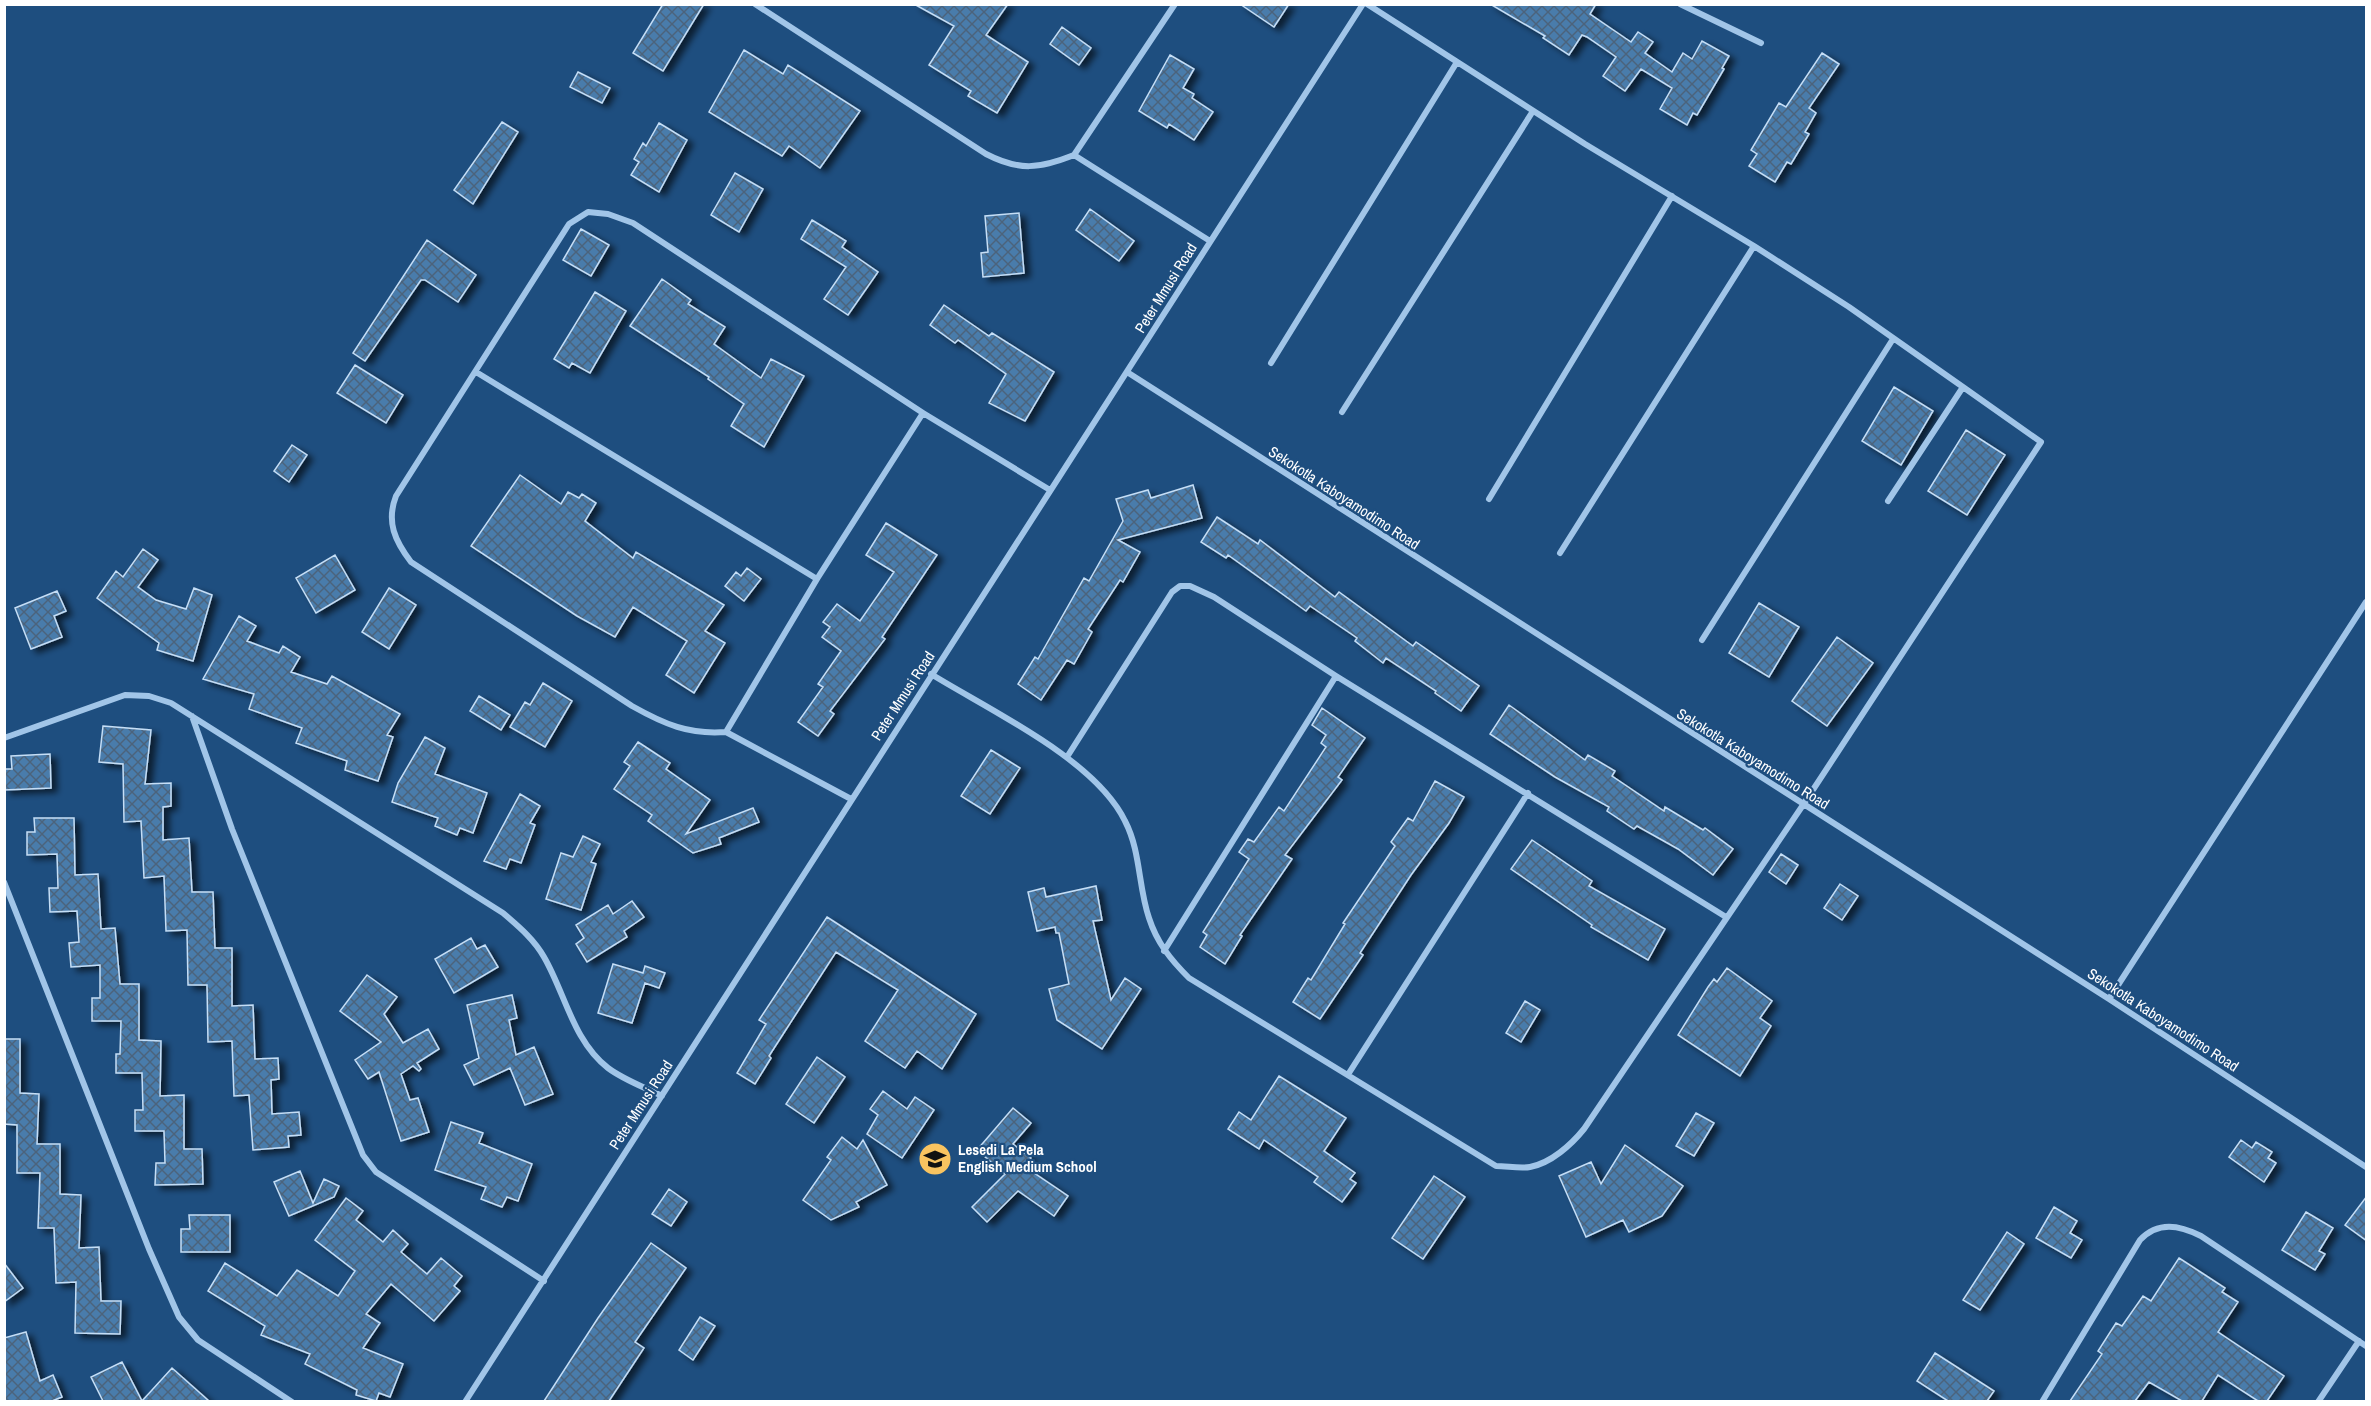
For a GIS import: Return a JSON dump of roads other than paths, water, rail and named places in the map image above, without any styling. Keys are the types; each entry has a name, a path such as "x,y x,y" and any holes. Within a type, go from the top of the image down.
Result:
{"street":[{"path":"755,4 986,154 1006,164 1036,166 1074,155 1175,4"},
{"path":"930,674 1067,757 1110,796 1125,820 1136,847 1148,918 1164,951 1189,978 1349,1073 1496,1166 1528,1168 1543,1163 1571,1144 1584,1130 1803,805 2041,442 1754,246 1533,111 1365,4"},
{"name":"Peter Mmusi Road","path":"465,1401 544,1281 930,674 1365,4"},
{"path":"1680,4 1761,43"},
{"path":"1270,363 1457,62"},
{"path":"1342,412 1533,111"},
{"path":"1074,155 1210,242"},
{"path":"1489,499 1672,196"},
{"path":"851,799 726,732 705,734 684,731 651,717 411,562 394,537 391,524 392,507 396,496 569,224 588,212 608,214 633,223 923,413 1050,490"},
{"path":"1560,554 1754,246"},
{"path":"1702,640 1893,339"},
{"path":"476,372 817,579"},
{"name":"Sekokotla Kaboyamodimo Road","path":"1127,372 2109,999 2367,1167"},
{"path":"1888,501 1963,387"},
{"path":"726,732 817,579 923,413"},
{"path":"1067,757 1172,592 1180,586 1191,586 1214,597 1336,676 1726,917"},
{"path":"2109,999 2367,602"},
{"path":"1164,951 1336,676"},
{"path":"4,738 125,694 149,696 171,703 502,913 533,942 544,957 575,1026 591,1050 608,1068 662,1096"},
{"path":"192,716 232,829 363,1155 376,1172 544,1281"},
{"path":"1349,1073 1528,793"},
{"path":"4,882 144,1238 179,1317 198,1341 291,1401"},
{"path":"2042,1401 2140,1240 2149,1231 2160,1227 2184,1228 2201,1236 2367,1346"},
{"path":"2318,1401 2359,1341"}],"place":[{"name":"Lesedi La Pela English Medium School","path":"935,1159"}]}
